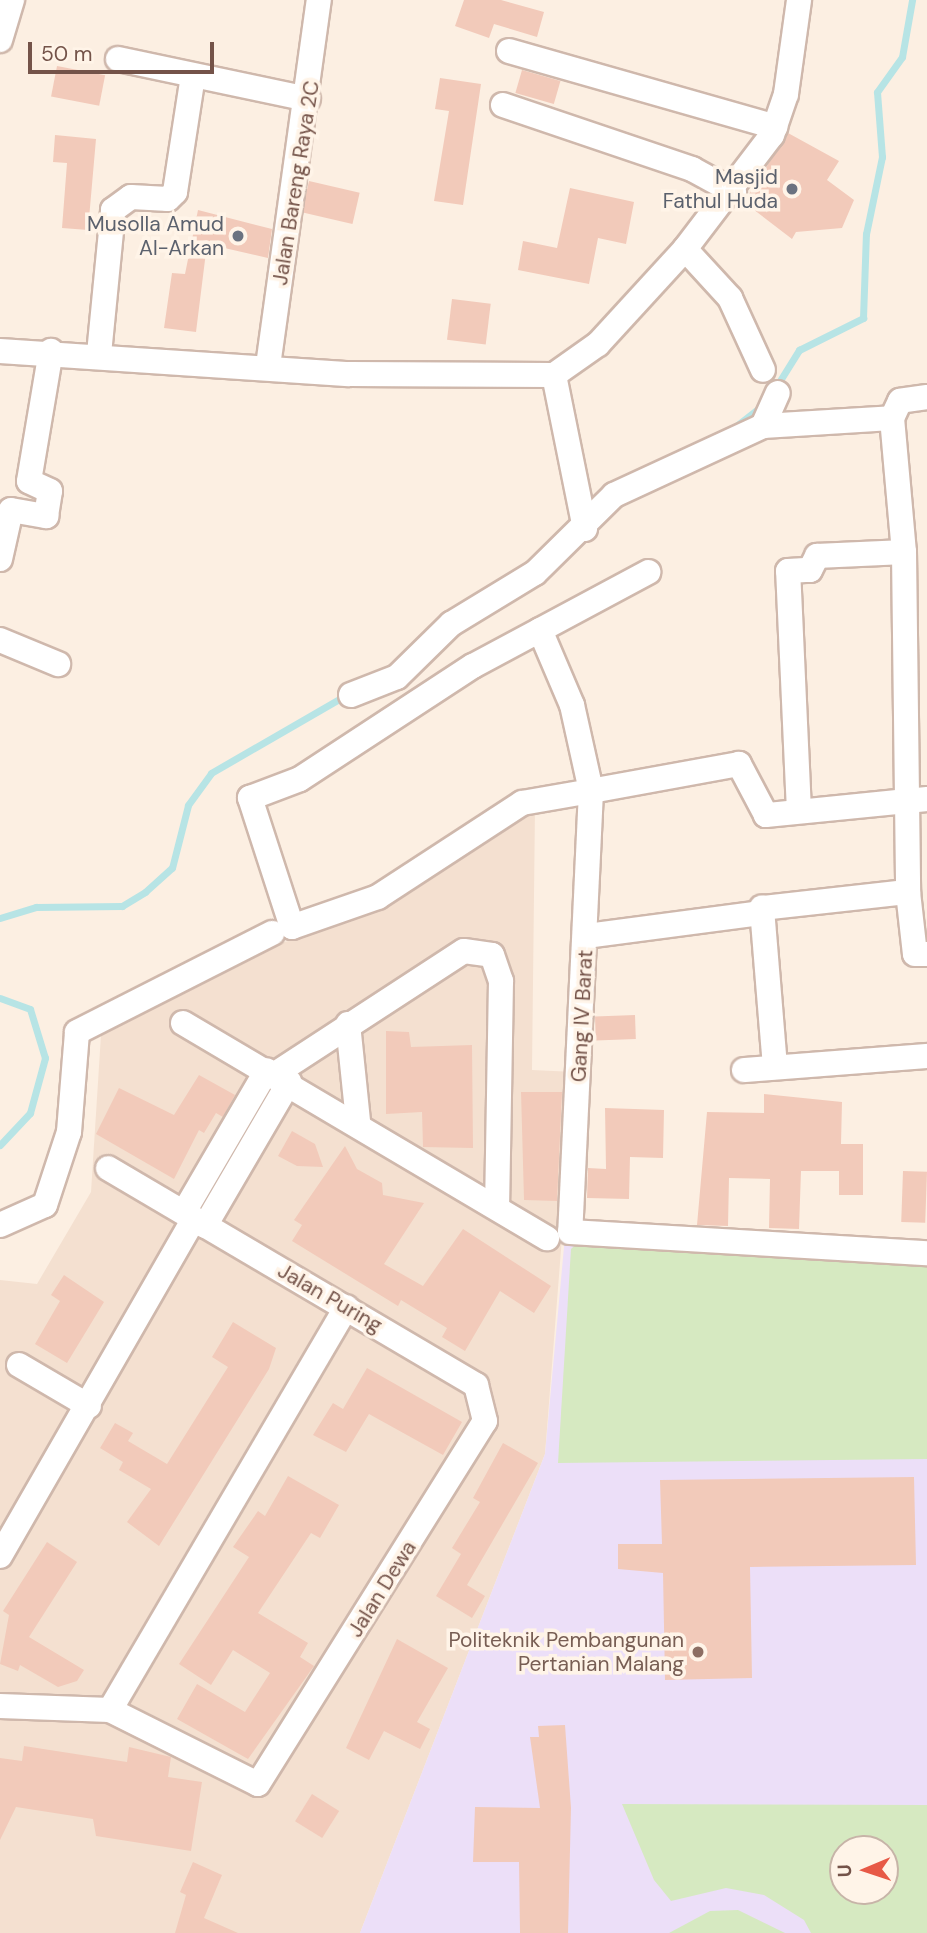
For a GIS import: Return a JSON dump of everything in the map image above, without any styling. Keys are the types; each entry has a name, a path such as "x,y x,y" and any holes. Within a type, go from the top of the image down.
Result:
{"street":[{"path":"0,40 12,0"},
{"name":"Jalan Bareng Raya 2C","path":"268,366 308,99 319,0"},
{"path":"0,351 51,351 413,377 554,375 598,344 734,192 775,127 799,0"},
{"path":"509,51 775,127"},
{"path":"118,59 308,99"},
{"path":"99,355 113,210 131,197 168,199 175,192 193,76"},
{"path":"503,105 692,169 734,192"},
{"path":"685,249 730,298 763,370"},
{"path":"0,559 11,510 46,516 50,491 29,481 51,351"},
{"path":"554,375 583,522"},
{"path":"763,426 778,393"},
{"path":"927,397 900,401 892,418 904,552 902,800 908,892 915,954 927,954"},
{"path":"351,695 397,677 452,624 493,604 614,495 763,426 892,418"},
{"path":"799,811 788,571 810,570 817,556 904,552"},
{"path":"648,572 540,630 300,779 250,798 292,927 378,897 522,803 739,764 762,814 927,799"},
{"name":"Gang IV Barat","path":"540,630 572,705 591,791 570,1232 927,1253"},
{"path":"0,640 58,664"},
{"path":"775,1067 761,913 765,905 908,892"},
{"path":"586,936 761,913"},
{"path":"0,1225 46,1205 69,1132 77,1032 272,933"},
{"path":"0,1556 89,1406 277,1075 348,1024 464,951 492,956 501,981 497,1207"},
{"path":"183,1023 358,1121 547,1238"},
{"path":"348,1024 358,1121"},
{"path":"744,1070 927,1056"},
{"name":"Jalan Puring","path":"108,1168 476,1385"},
{"path":"0,1706 110,1710 346,1307"},
{"path":"19,1365 89,1406"},
{"name":"Jalan Dewa","path":"110,1710 254,1785 482,1431 485,1410 476,1385"}],"shaded area":[{"path":"535,808 532,1070 575,1072 545,1454 360,1933 0,1933 0,1280 37,1284 91,1192 101,1035 258,948 293,940 383,898"},
{"name":"Politeknik Pembangunan Pertanian Malang","path":"565,1236 927,1257 927,1933 360,1933 545,1454"}],"green space":[{"path":"583,1238 927,1257 927,1459 558,1463 571,1249"},
{"path":"622,1804 927,1805 927,1933 811,1933 804,1920 764,1895 726,1888 671,1901 654,1880"},
{"path":"738,1910 785,1933 669,1933 710,1911"}],"building":[{"path":"464,0 501,0 544,12 537,37 494,24 489,38 455,26"},
{"path":"57,66 105,75 99,106 51,96"},
{"path":"522,70 560,81 554,104 515,93"},
{"path":"440,78 481,84 463,205 434,201 449,111 435,109"},
{"name":"Masjid Fathul Huda","path":"788,133 839,161 827,180 854,200 842,228 796,232 792,239 744,202"},
{"path":"55,135 96,139 88,230 62,228 67,163 53,162"},
{"path":"309,181 360,193 352,224 302,212"},
{"path":"570,188 634,202 626,244 598,238 589,284 518,270 523,241 557,248"},
{"path":"198,210 272,229 268,258 207,244 196,332 164,328 172,273 185,274"},
{"path":"452,299 491,304 486,344 447,340"},
{"path":"635,1015 636,1039 596,1040 595,1016"},
{"path":"386,1031 409,1032 411,1047 472,1045 473,1148 423,1147 422,1112 386,1114"},
{"path":"199,1075 235,1095 223,1117 216,1113 204,1133 199,1130 174,1179 96,1134 119,1088 174,1115"},
{"path":"521,1092 562,1092 557,1201 524,1200"},
{"path":"764,1094 842,1102 841,1144 863,1144 863,1195 839,1195 839,1171 801,1171 799,1229 769,1228 770,1179 729,1178 728,1226 697,1225 707,1112 764,1113"},
{"path":"605,1108 664,1110 663,1158 630,1157 629,1199 587,1198 588,1168 606,1169"},
{"path":"292,1131 315,1144 323,1167 297,1166 278,1156"},
{"path":"345,1146 357,1169 382,1183 383,1195 424,1203 384,1264 423,1286 463,1229 551,1286 534,1313 500,1291 465,1351 442,1337 447,1328 401,1300 398,1306 292,1241 302,1225 294,1220"},
{"path":"903,1171 927,1172 925,1223 901,1222"},
{"path":"64,1275 104,1302 67,1363 35,1344 60,1301 51,1295"},
{"path":"233,1322 276,1348 269,1369 159,1546 127,1522 151,1489 119,1470 123,1462 100,1448 115,1423 133,1433 128,1441 167,1464 228,1367 212,1357"},
{"path":"367,1368 462,1422 443,1455 369,1414 346,1452 313,1435 333,1403 343,1409"},
{"path":"503,1443 538,1463 467,1585 485,1596 472,1618 436,1596 461,1554 452,1548 480,1502 473,1498"},
{"path":"288,1476 339,1505 320,1538 311,1533 258,1613 308,1643 300,1657 314,1666 248,1759 177,1719 197,1684 245,1712 270,1673 233,1650 211,1685 179,1664 249,1557 233,1547 258,1511 265,1516"},
{"path":"914,1477 916,1565 750,1567 752,1678 665,1680 663,1573 618,1569 618,1544 662,1544 660,1480"},
{"path":"47,1542 77,1562 29,1637 84,1670 77,1681 58,1687 20,1665 18,1671 0,1664 9,1615 3,1611"},
{"path":"397,1639 448,1668 417,1722 430,1729 420,1749 384,1731 369,1760 346,1748"},
{"path":"565,1725 571,1808 568,1933 520,1933 519,1862 473,1862 475,1807 540,1808 530,1737 539,1737 538,1726"},
{"path":"24,1746 127,1762 129,1747 171,1757 168,1777 202,1782 191,1851 96,1836 93,1819 16,1807 0,1840 0,1758 22,1761"},
{"path":"312,1794 339,1811 322,1838 295,1821"},
{"path":"193,1862 222,1875 204,1918 238,1933 175,1933 186,1895 180,1892"}],"waterway":[{"path":"776,387 799,350 863,318 866,234 882,157 877,92 902,57 912,0"},
{"path":"731,430 763,405"},
{"path":"0,918 36,907 122,906 145,892 172,868 188,805 211,773 348,694"},
{"path":"0,998 30,1009 45,1058 30,1113 0,1145"}],"place":[{"name":"Masjid Fathul Huda","path":"792,189"},
{"name":"Musolla Amud Al-Arkan","path":"238,236"},
{"name":"Politeknik Pembangunan Pertanian Malang","path":"698,1652"}]}
